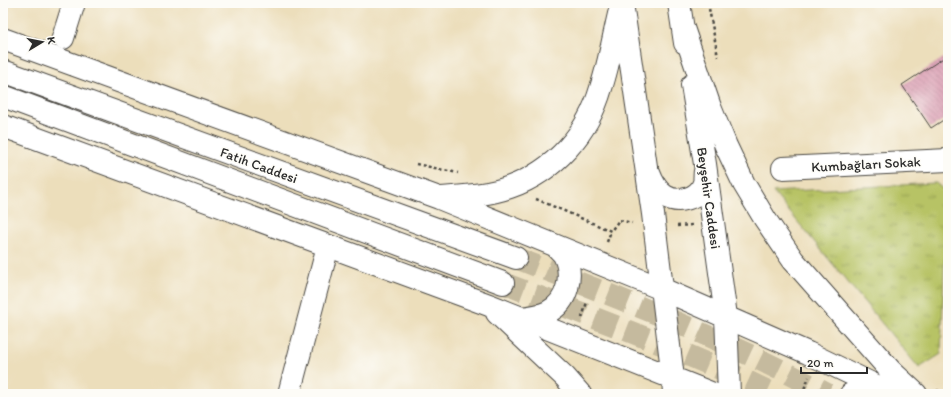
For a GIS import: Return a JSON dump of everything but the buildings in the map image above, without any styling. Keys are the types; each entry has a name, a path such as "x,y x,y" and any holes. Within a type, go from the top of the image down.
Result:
{"main road":[{"path":"63,38 74,3"},
{"path":"622,3 655,228 673,386"},
{"path":"439,198 487,193 509,187 544,170 562,154 580,134 601,89 622,3"},
{"name":"Beyşehir Caddesi","path":"679,3 705,164 726,316 729,394"},
{"path":"683,28 710,107 726,146 744,184 764,219 798,266 890,370 916,394"},
{"path":"3,39 439,198 726,316 808,353 892,394"},
{"name":"Fatih Caddesi","path":"3,71 516,258"},
{"name":"Fatih Caddesi","path":"3,96 504,283"},
{"path":"3,126 489,305 577,340 673,386 713,394"},
{"name":"Kumbağları Sokak","path":"783,168 948,160"},
{"path":"646,164 653,182 664,196 674,199 690,199 698,193 704,183 705,164"},
{"path":"289,394 328,246"},
{"path":"520,318 547,313 562,302 568,286 568,274 564,255 556,246"},
{"path":"489,305 580,394"},
{"path":"851,394 859,391 872,390 892,394"}],"path":[{"path":"414,164 465,174"},
{"path":"509,187 611,232"},
{"path":"599,263 611,232 619,220 655,228 713,223"},
{"path":"577,340 588,301"}],"green space":[{"path":"936,183 947,193 941,354 919,368 773,192"}],"tunnel":[{"path":"516,258 635,305 713,338 827,394"},
{"path":"503,283 674,349 774,394"}]}
